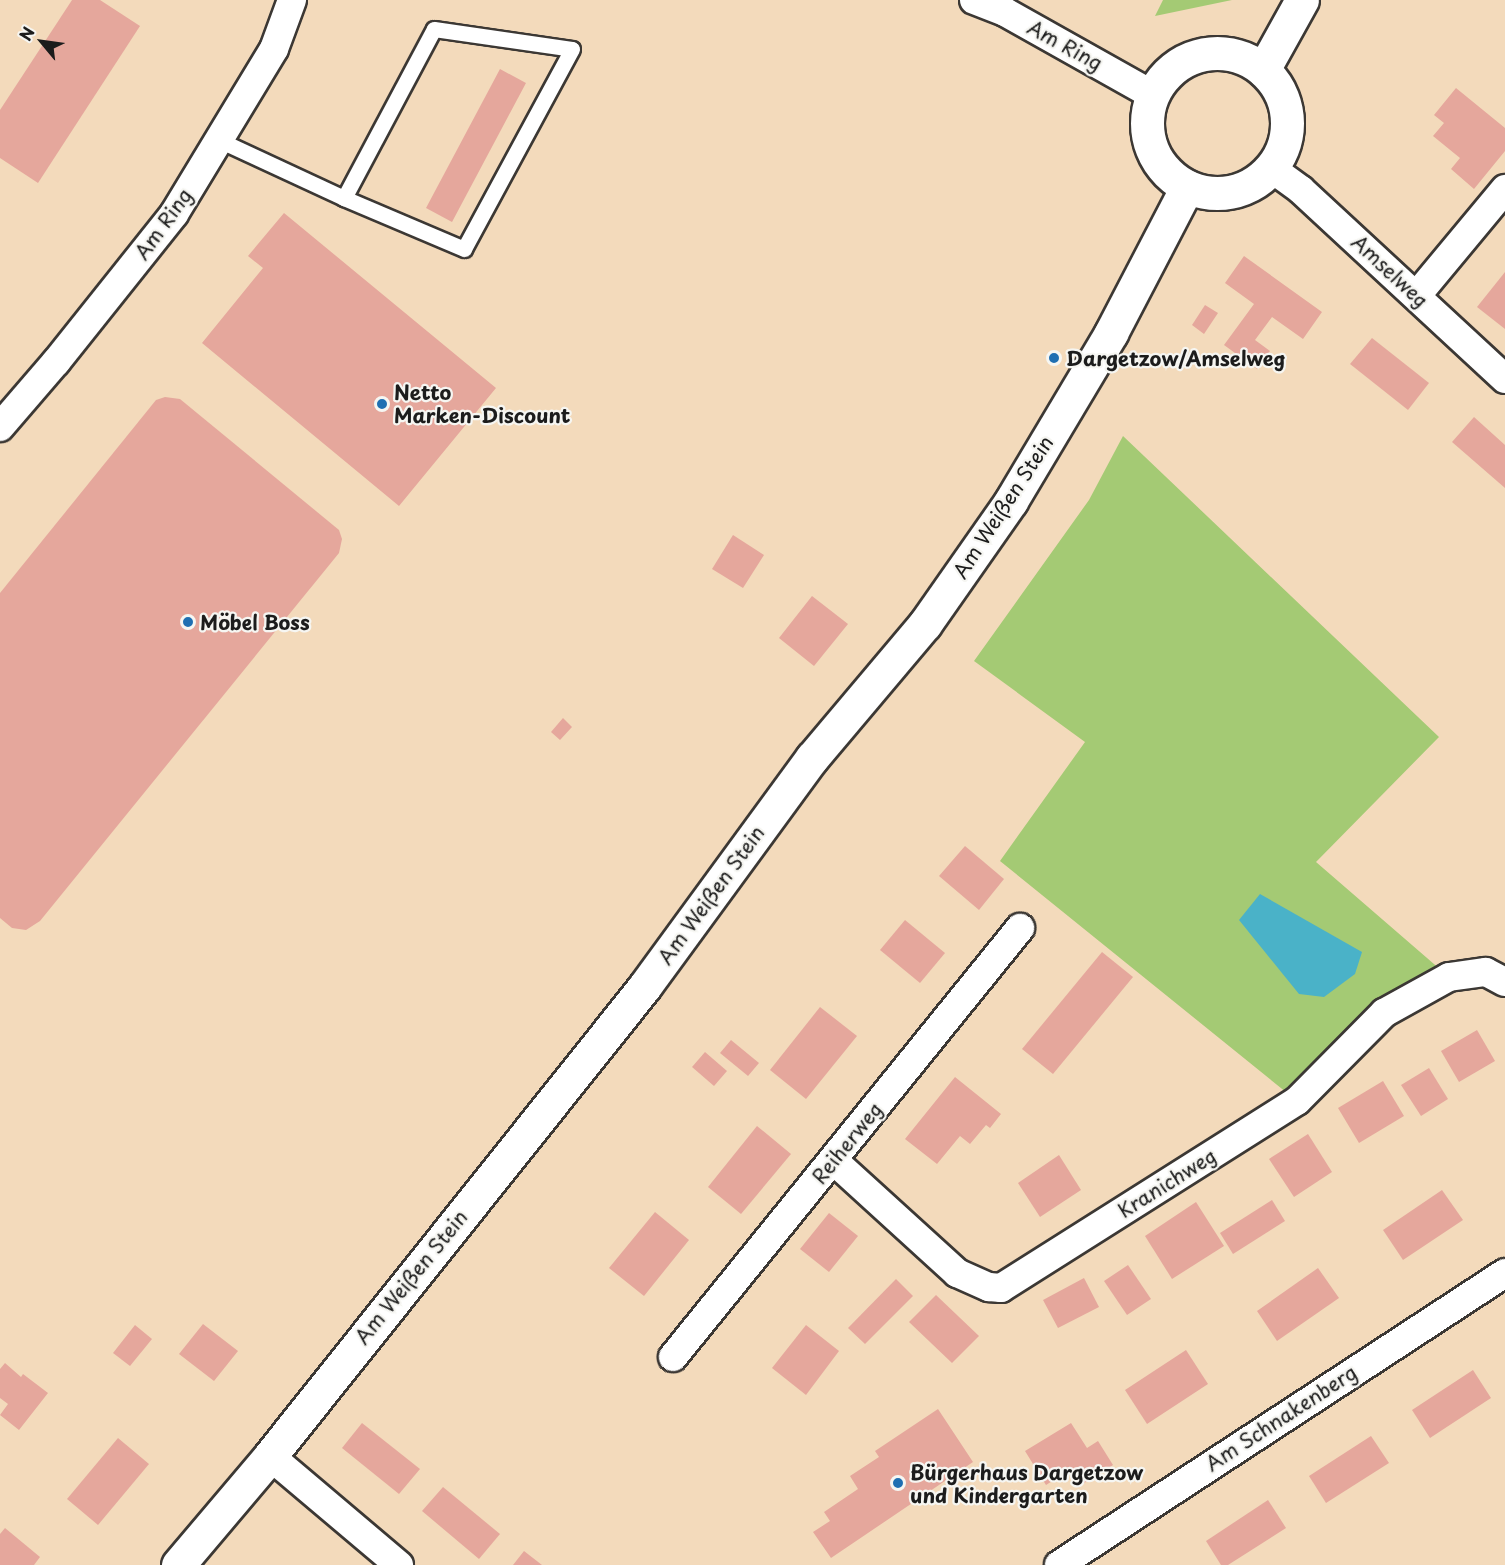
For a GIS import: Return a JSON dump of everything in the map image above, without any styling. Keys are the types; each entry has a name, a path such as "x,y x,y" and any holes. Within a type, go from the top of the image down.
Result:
{"street":[{"name":"Am Ring","path":"0,427 56,362 174,214 274,49 292,0"},
{"name":"Am Ring","path":"974,0 1005,12 1153,95"},
{"path":"1263,70 1302,0"},
{"path":"1224,54 1245,59 1263,70 1277,87 1285,107 1287,129 1282,150 1271,168 1253,183 1232,192 1209,193 1187,187 1169,175 1156,158 1148,137 1147,115 1153,95 1165,76 1182,63 1202,55 1224,54"},
{"name":"Amselweg","path":"1271,168 1301,190 1417,295 1505,379"},
{"name":"Am Weißen Stein","path":"178,1565 270,1456 645,986 813,758 925,624 1011,501 1111,333 1187,187"},
{"path":"1417,295 1505,189"},
{"name":"Reiherweg","path":"673,1357 1020,928"},
{"name":"Kranichweg","path":"833,1160 957,1273 989,1287 1001,1288 1293,1104 1384,1013 1449,977 1486,972 1505,982"},
{"name":"Am Schnakenberg","path":"1059,1565 1505,1273"},
{"path":"270,1456 399,1565"}],"lane":[{"path":"219,140 345,198 464,249 572,49 434,30 345,198"}],"green space":[{"path":"1163,0 1232,0 1155,16"},
{"path":"1123,436 1439,737 1316,862 1449,977 1297,1101 1000,861 1085,742 974,661 1089,500"}],"water":[{"path":"1260,894 1362,952 1355,974 1324,997 1299,994 1239,920"}],"building":[{"path":"72,0 100,0 140,26 38,183 0,158 0,110"},
{"path":"500,69 526,83 452,222 426,208"},
{"path":"1456,88 1505,128 1505,151 1474,189 1451,169 1460,158 1433,136 1444,123 1434,115"},
{"path":"284,213 496,388 399,506 202,343 263,268 248,256"},
{"path":"1244,256 1322,312 1303,339 1272,317 1255,340 1270,351 1257,369 1224,345 1254,304 1225,283"},
{"path":"1505,272 1505,329 1477,307"},
{"path":"1205,305 1218,313 1204,334 1192,325"},
{"path":"1372,338 1429,383 1408,410 1350,364"},
{"path":"165,397 180,399 339,530 342,539 339,553 40,921 26,930 12,928 0,918 0,593 156,400"},
{"path":"1474,417 1505,445 1505,488 1452,442"},
{"path":"733,535 764,555 743,588 712,569"},
{"path":"812,596 848,624 814,666 779,638"},
{"path":"563,718 572,727 560,740 551,732"},
{"path":"965,846 1004,879 979,910 939,876"},
{"path":"905,920 945,953 920,983 880,950"},
{"path":"1102,952 1133,977 1053,1074 1022,1049"},
{"path":"820,1007 857,1036 806,1099 770,1070"},
{"path":"1477,1030 1495,1061 1459,1082 1441,1051"},
{"path":"731,1040 759,1063 748,1076 720,1053"},
{"path":"705,1052 727,1071 714,1086 692,1067"},
{"path":"1429,1068 1448,1099 1421,1116 1401,1085"},
{"path":"955,1077 1001,1114 990,1128 986,1125 970,1144 960,1136 937,1164 905,1139"},
{"path":"1383,1081 1404,1116 1359,1143 1338,1108"},
{"path":"757,1126 791,1154 741,1214 708,1187"},
{"path":"1308,1134 1332,1172 1294,1197 1269,1159"},
{"path":"1059,1155 1081,1190 1040,1217 1018,1183"},
{"path":"1442,1190 1463,1220 1403,1260 1383,1230"},
{"path":"1272,1200 1285,1221 1233,1254 1220,1233"},
{"path":"1196,1202 1224,1246 1172,1279 1145,1236"},
{"path":"655,1212 689,1240 644,1296 609,1268"},
{"path":"829,1213 858,1236 829,1272 800,1249"},
{"path":"1128,1265 1151,1299 1127,1315 1104,1281"},
{"path":"1318,1268 1339,1298 1277,1341 1257,1311"},
{"path":"1084,1278 1099,1307 1058,1328 1043,1300"},
{"path":"896,1279 913,1296 865,1344 848,1328"},
{"path":"936,1295 979,1336 952,1363 909,1322"},
{"path":"203,1324 238,1351 214,1381 179,1354"},
{"path":"135,1325 152,1339 130,1366 113,1353"},
{"path":"806,1325 839,1351 806,1395 772,1368"},
{"path":"1186,1350 1208,1384 1147,1424 1125,1390"},
{"path":"5,1363 21,1377 23,1374 48,1393 19,1430 0,1415 8,1404 0,1398 0,1369"},
{"path":"1473,1370 1491,1398 1430,1438 1412,1410"},
{"name":"Bürgerhaus Dargetzow und Kindergarten","path":"938,1409 973,1462 831,1558 813,1532 830,1521 824,1512 858,1489 850,1476 879,1457 875,1451"},
{"path":"362,1423 420,1469 399,1494 342,1448"},
{"path":"1071,1423 1087,1448 1098,1441 1113,1465 1081,1485 1071,1469 1046,1485 1025,1451"},
{"path":"1371,1436 1389,1463 1326,1503 1309,1476"},
{"path":"118,1438 149,1464 98,1525 67,1499"},
{"path":"443,1487 500,1534 479,1559 422,1511"},
{"path":"1268,1500 1286,1528 1228,1565 1221,1565 1206,1541"},
{"path":"5,1528 40,1557 34,1565 0,1565 0,1534"},
{"path":"524,1551 542,1565 513,1565"}],"place":[{"name":"Dargetzow/Amselweg","path":"1054,358"},
{"name":"Netto Marken-Discount","path":"382,404"},
{"name":"Möbel Boss","path":"188,622"},
{"name":"Bürgerhaus Dargetzow und Kindergarten","path":"898,1483"}]}
